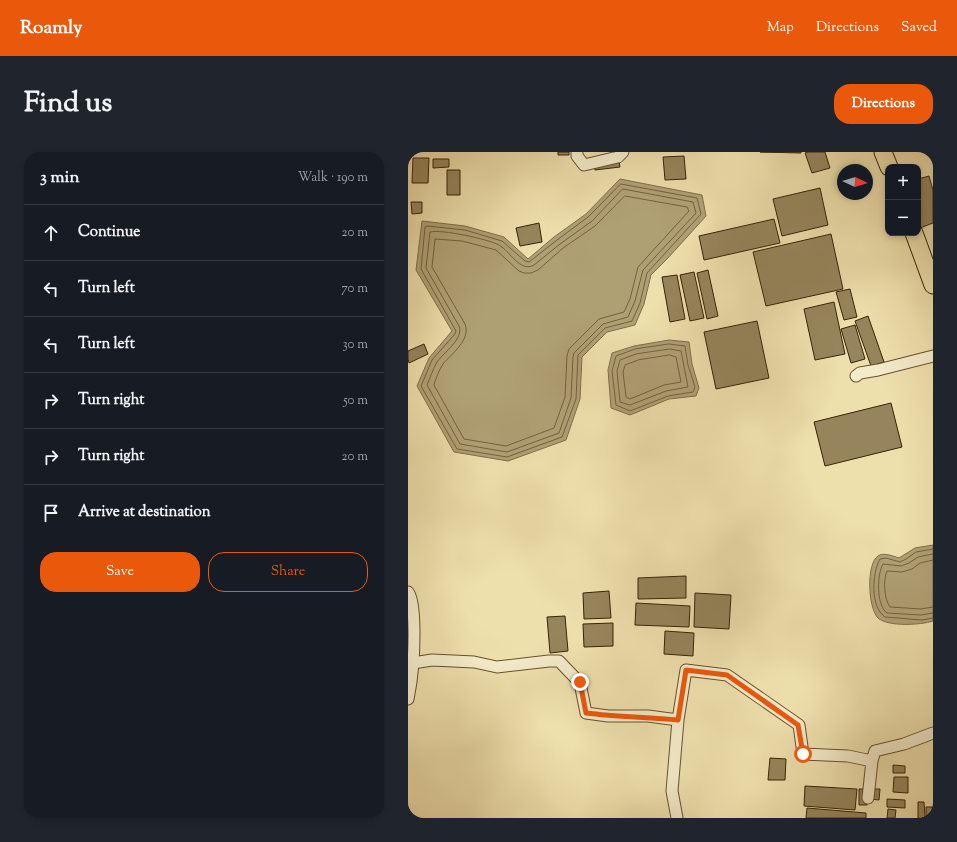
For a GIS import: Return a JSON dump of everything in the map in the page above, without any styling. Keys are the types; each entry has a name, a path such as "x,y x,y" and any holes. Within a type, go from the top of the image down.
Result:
{"main road":[{"path":"883,152 888,164"},
{"path":"915,236 933,285"}],"street":[{"path":"577,152 577,156 584,164 618,158 623,152"},
{"path":"856,376 860,373 933,356"},
{"path":"408,592 410,594 413,612 414,648 408,699"},
{"path":"413,663 439,660 474,662 497,667 559,661 580,682 586,713 608,716 648,716 678,720"},
{"path":"677,818 672,791 678,720 686,670 727,675 798,725 803,754 848,756 872,761"},
{"path":"868,798 872,761 875,752 904,744 933,733"}],"water":[{"path":"620,179 702,195 706,216 651,275 644,304 635,325 607,332 582,357 580,399 566,440 508,461 454,452 417,386 429,358 452,331 416,270 422,221 465,226 504,237 528,259 554,237 586,214"},
{"path":"669,340 689,342 692,364 699,388 696,396 669,399 630,415 611,408 608,370 612,353 634,346"},
{"path":"933,545 933,621 913,624 897,624 889,623 878,618 870,596 870,576 874,561 878,556 883,554 899,558 915,548"}],"building":[{"path":"558,152 569,152 569,155 558,155"},
{"path":"760,152 801,152 801,153"},
{"path":"825,152 830,168 812,173 805,153"},
{"path":"618,154 620,167 595,170 594,157"},
{"path":"684,156 686,179 665,180 663,157"},
{"path":"413,158 429,158 428,183 412,183"},
{"path":"433,159 449,159 449,167 433,168"},
{"path":"447,170 460,170 460,195 447,195"},
{"path":"929,176 933,190 933,223 921,228 921,200 921,178"},
{"path":"820,188 828,225 782,236 773,199"},
{"path":"411,202 422,202 422,213 412,214"},
{"path":"774,219 780,243 704,260 699,236"},
{"path":"539,223 542,242 520,246 516,228"},
{"path":"831,234 843,289 766,306 753,252"},
{"path":"708,270 718,316 707,319 697,273"},
{"path":"694,272 704,318 690,321 680,275"},
{"path":"677,275 685,319 670,322 662,277"},
{"path":"850,289 857,317 844,320 836,292"},
{"path":"834,302 845,354 815,360 804,309"},
{"path":"868,316 884,362 871,366 855,321"},
{"path":"757,321 769,378 716,389 704,332"},
{"path":"855,325 865,359 851,363 841,329"},
{"path":"424,344 428,354 409,363 408,351"},
{"path":"891,403 902,447 825,466 814,422"},
{"path":"686,576 686,598 638,599 638,578"},
{"path":"609,591 611,618 584,619 583,593"},
{"path":"695,593 731,595 729,629 694,627"},
{"path":"636,603 690,606 689,627 635,625"},
{"path":"565,616 568,651 550,653 547,617"},
{"path":"613,623 613,646 584,647 583,624"},
{"path":"665,631 694,633 693,656 664,654"},
{"path":"770,758 786,759 785,780 768,780"},
{"path":"893,765 905,766 905,773 893,773"},
{"path":"894,777 908,777 908,793 893,792"},
{"path":"805,786 857,789 855,810 804,806"},
{"path":"859,789 867,789 867,805 859,805"},
{"path":"871,789 880,789 879,800 870,799"},
{"path":"887,799 905,800 905,808 887,807"},
{"path":"918,802 924,802 925,818 918,818"},
{"path":"926,807 932,807 932,818 926,818"},
{"path":"807,808 866,813 866,818 806,818"},
{"path":"888,809 896,810 895,818 887,818"}],"route":[{"path":"580,682 586,713 608,716 648,716 678,720 686,670 727,675 798,725 803,754"}]}
